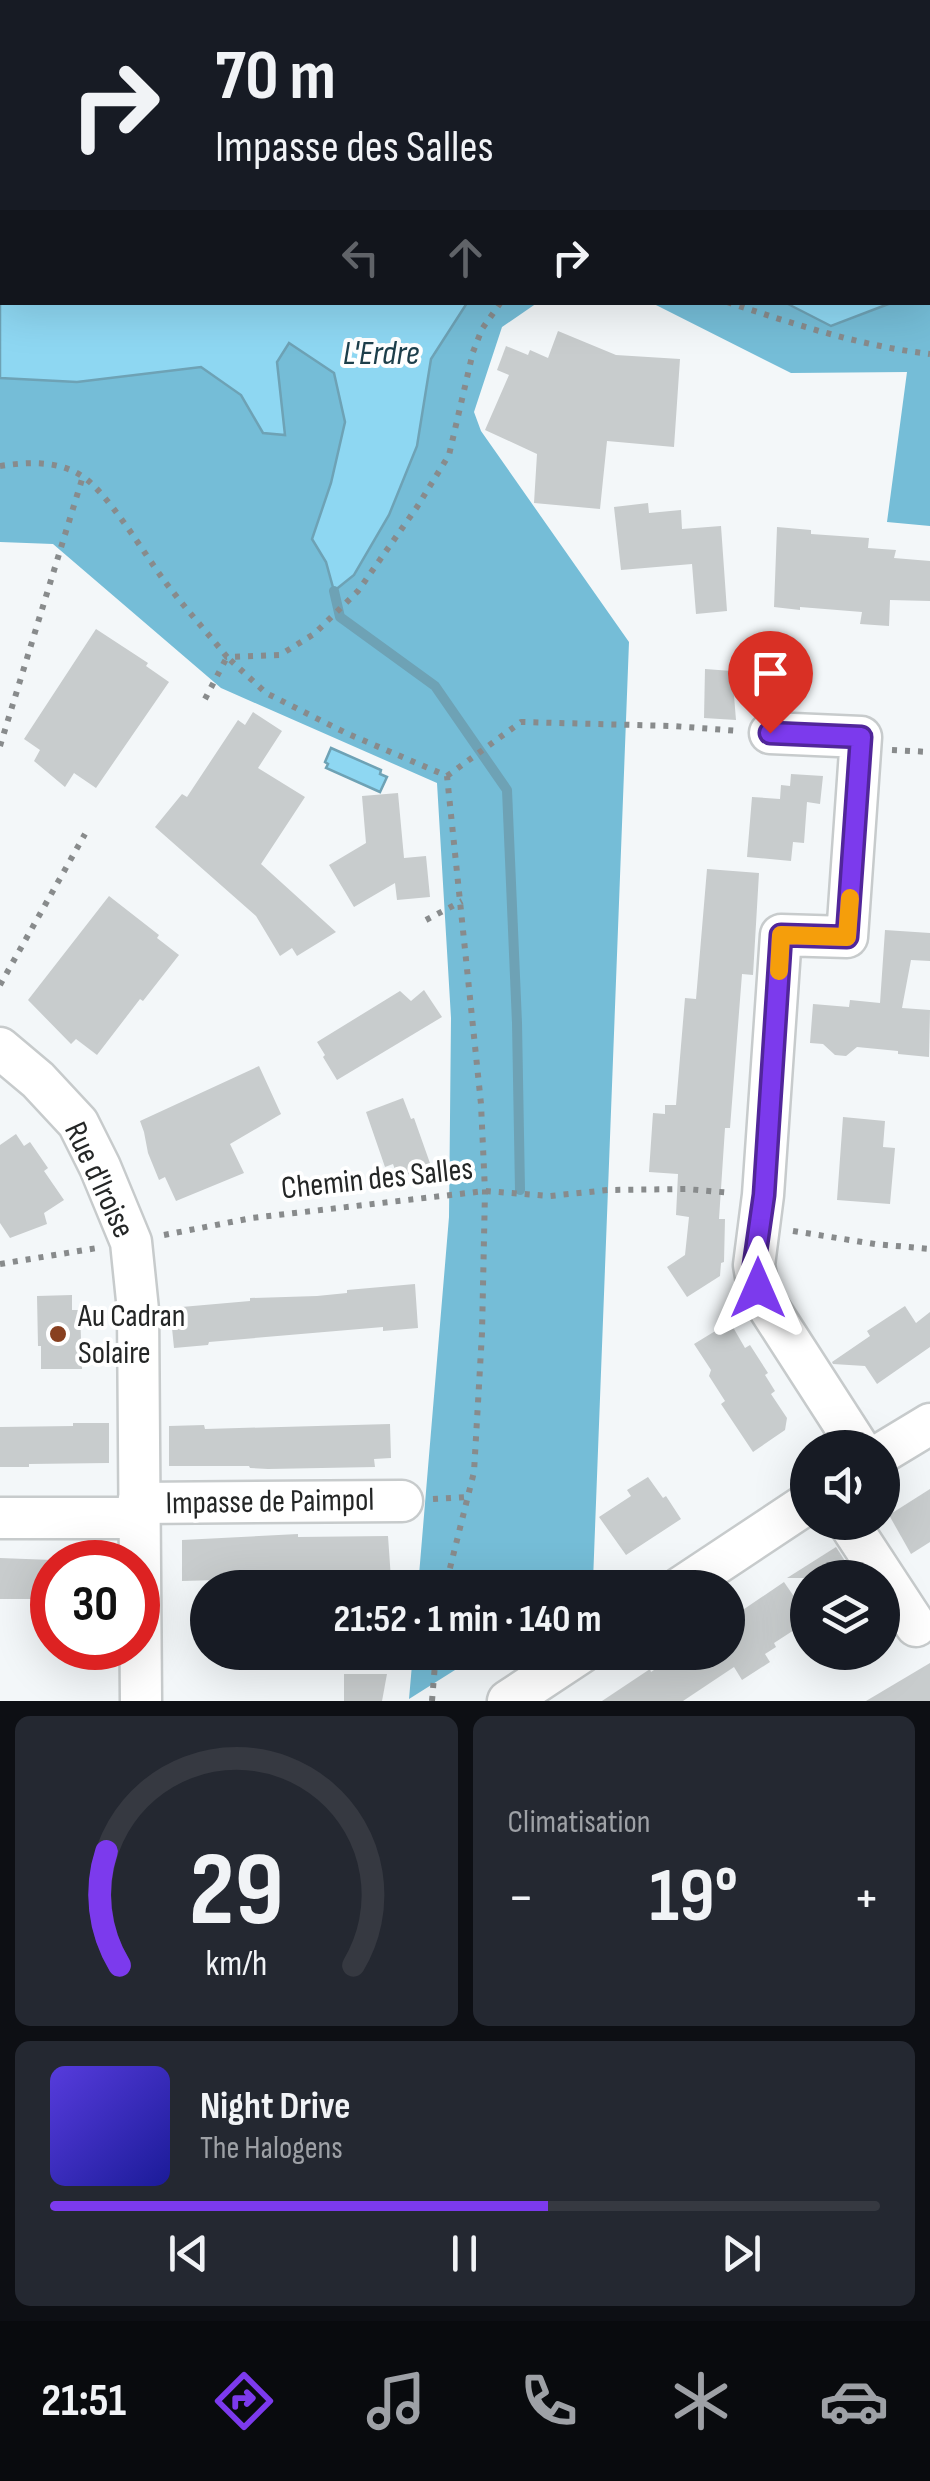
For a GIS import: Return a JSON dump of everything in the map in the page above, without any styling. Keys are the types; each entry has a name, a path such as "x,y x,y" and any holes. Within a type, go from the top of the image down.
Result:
{"street":[{"path":"770,733 861,737 847,937 781,935 754,1265 758,1288 848,1430"},
{"name":"Rue d'Iroise","path":"0,1048 38,1080 78,1123 131,1242 138,1310 140,1701"},
{"path":"900,1442 930,1424"},
{"name":"Impasse de Paimpol","path":"0,1518 402,1501"},
{"path":"707,1570 790,1514"},
{"path":"860,1540 916,1626"},
{"path":"508,1701 555,1670"}],"path":[{"path":"227,657 280,656 314,634 358,591 449,454 473,352 482,328 499,305"},
{"path":"736,305 888,350 930,354"},
{"path":"0,466 26,462 57,465 82,476 98,491 227,657 266,694 447,776"},
{"path":"0,746 82,476"},
{"path":"205,699 227,657"},
{"path":"447,776 521,722 770,733"},
{"path":"447,776 481,1104 485,1191 474,1472 449,1570"},
{"path":"0,986 86,834"},
{"path":"426,920 462,901"},
{"name":"Chemin des Salles","path":"0,1264 252,1218 485,1191 550,1196 608,1190 686,1189 875,1244 930,1249"},
{"path":"432,1701 435,1670"}],"shaded area":[{"path":"466,305 534,305 502,327 474,412 481,431 629,642 593,1570 419,1570 449,1217 451,1018 437,783 221,688 53,544 0,542 0,378 77,382 201,367 241,395 263,433 285,434 277,362 288,343 334,373 345,422 331,483 312,539 326,562 334,590 417,446 431,359"},
{"path":"656,305 790,305 831,326 886,305 930,305 930,526 887,522 907,372 791,373"},
{"path":"411,1670 455,1670 409,1699"}],"water":[{"name":"L'Erdre","path":"0,305 466,305 431,359 417,446 389,515 354,575 334,591 326,562 312,539 331,483 345,422 334,373 289,343 277,362 285,435 263,433 241,395 201,367 77,382 0,378"},
{"path":"790,305 886,305 831,326"},
{"path":"331,748 381,770 380,774 387,777 380,792 326,768"}],"building":[{"path":"558,331 616,355 680,359 674,447 607,441 600,509 534,503 537,454 485,430 509,375 497,370 506,346 548,358"},
{"path":"648,503 649,513 681,510 682,529 721,526 727,611 696,614 692,564 621,570 614,507"},
{"path":"777,527 869,538 868,548 896,550 894,558 930,561 930,601 890,600 889,626 860,624 862,612 774,607"},
{"path":"96,629 148,663 146,666 169,682 96,788 74,773 65,787 34,761 40,750 24,739"},
{"path":"705,669 732,671 736,720 704,718"},
{"path":"253,712 282,731 258,768 305,797 261,864 336,932 297,956 292,948 280,956 256,916 155,827 182,794 187,797 238,720 245,725"},
{"path":"791,774 823,776 820,804 807,802 804,843 793,842 791,861 747,857 752,797 780,799 781,785 790,786"},
{"path":"398,793 404,858 426,856 430,897 397,900 395,883 354,907 329,865 366,843 362,796"},
{"path":"707,869 759,873 753,975 742,974 730,1128 725,1128 719,1219 725,1219 724,1262 720,1276 687,1297 667,1267 685,1255 689,1217 676,1215 678,1174 649,1172 653,1113 665,1114 665,1105 676,1105 685,998 696,999"},
{"path":"109,896 179,955 97,1055 76,1039 71,1044 28,1000"},
{"path":"885,930 930,933 930,961 911,960 902,1008 930,1010 929,1057 857,1047 846,1056 835,1055 823,1044 810,1043 813,1004 849,1007 850,1000 880,1003"},
{"path":"424,990 442,1017 337,1080 317,1042 400,991 411,1001"},
{"path":"259,1066 281,1114 230,1144 244,1173 176,1201 165,1177 159,1180 140,1121"},
{"path":"403,1098 431,1166 398,1178 393,1164 385,1167 366,1112"},
{"path":"843,1117 885,1121 883,1147 895,1148 890,1204 837,1200"},
{"path":"16,1134 24,1146 30,1142 64,1200 44,1213 47,1224 10,1238 0,1223 0,1145"},
{"path":"415,1284 418,1328 383,1331 383,1327 174,1348 170,1308"},
{"name":"Au Cadran Solaire","path":"72,1295 72,1310 80,1310 82,1369 41,1369 37,1296"},
{"path":"905,1306 916,1323 930,1312 930,1347 877,1384 865,1366 833,1364 870,1336 867,1331"},
{"path":"730,1322 745,1348 750,1345 768,1373 765,1375 775,1391 771,1394 787,1418 785,1430 753,1452 721,1404 725,1401 694,1344"},
{"path":"109,1423 109,1463 0,1467 0,1427"},
{"path":"390,1424 391,1458 374,1459 375,1467 169,1466 169,1426 204,1425 205,1429"},
{"path":"648,1477 681,1519 626,1555 599,1517 631,1496 627,1490"},
{"path":"930,1489 930,1542 911,1554 900,1534 900,1508"},
{"path":"298,1534 388,1536 390,1570 190,1570 190,1581 182,1581 182,1540"},
{"path":"836,1547 844,1560 815,1560"},
{"path":"0,1558 30,1559 30,1599 0,1599"},
{"path":"784,1582 790,1591 790,1633 765,1654 770,1662 742,1680 736,1670 745,1670 745,1608"},
{"path":"930,1663 930,1701 866,1701"},
{"path":"730,1670 683,1701 602,1701 651,1672"},
{"path":"344,1674 387,1674 382,1701 344,1701"}],"waterway":[{"path":"334,591 340,617 435,686 507,790 520,1190"}],"slow traffic":[{"path":"779,971 781,935 847,937 850,898"}],"place":[{"name":"Au Cadran Solaire","path":"58,1334"}],"route":[{"path":"758,1288 754,1265 764,1195 781,935 847,937 861,737 770,733"}]}
